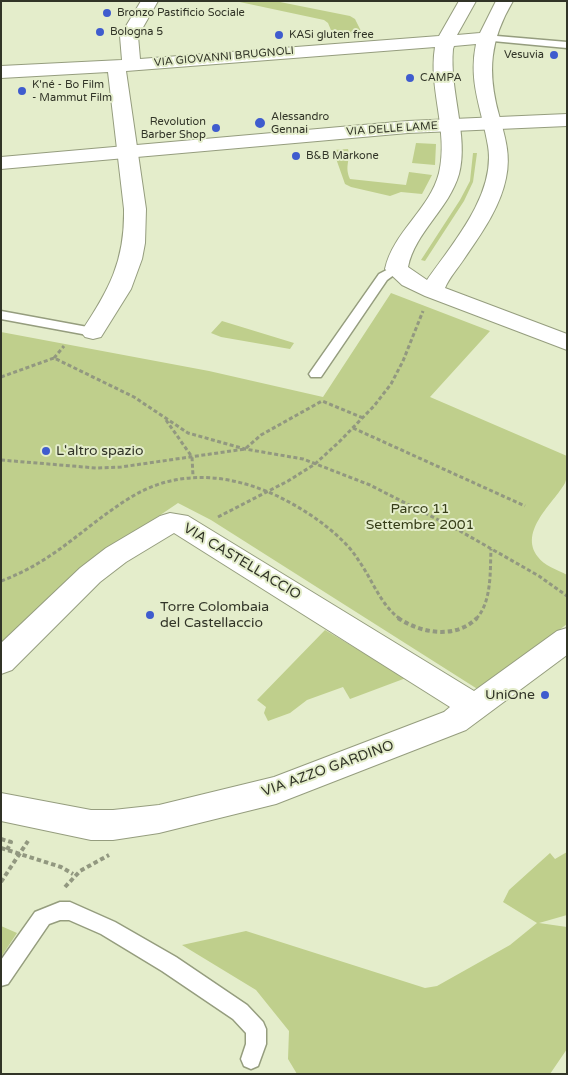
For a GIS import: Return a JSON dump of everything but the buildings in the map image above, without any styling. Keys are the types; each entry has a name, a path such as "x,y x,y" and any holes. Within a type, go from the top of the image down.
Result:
{"street":[{"path":"93,332 117,295 130,266 135,244 136,223 127,152 124,65 129,36 150,1"},
{"path":"468,1 446,41 442,58 442,80 450,126 452,154 447,180 435,202 400,255 396,269 429,298 567,343"},
{"path":"429,298 435,284 476,227 492,194 498,172 499,152 482,74 485,38 505,1"},
{"name":"VIA GIOVANNI BRUGNOLI","path":"1,72 124,65 485,38"},
{"name":"VIA DELLE LAME","path":"1,164 391,129 567,120"},
{"name":"VIA CASTELLACCIO","path":"1,662 90,575 105,563 170,523 178,523 194,531 472,706"},
{"name":"VIA AZZO GARDINO","path":"1,807 91,824 113,825 159,819 276,790 455,721 472,706 478,705 567,638"}],"lane":[{"path":"485,38 567,45"},
{"path":"316,374 383,277 396,269"},
{"path":"1,315 93,332"},
{"path":"1,977 42,918 60,911 76,913 108,928 169,964 240,1012 256,1029 256,1044 251,1059"}],"path":[{"path":"194,531 211,520 268,493 316,463 353,428 394,379 429,298"},
{"path":"1,377 54,358 134,397 188,433 246,449 265,451 316,463 408,503 539,576 567,596"},
{"path":"1,460 112,468 246,449 252,440 310,410 322,401 363,418"},
{"path":"166,420 192,457 193,476"},
{"path":"353,428 525,506"},
{"path":"1,581 41,563 141,491 162,482 193,476 236,482 268,493 315,519 354,554 386,608 399,619 413,626 429,630 444,632 458,630 472,624 481,615 490,586 491,549"},
{"path":"1,839 11,842 7,850"},
{"path":"1,848 61,867 73,874"},
{"path":"1,882 24,850"},
{"path":"66,885 73,874 102,861"}],"green space":[{"path":"235,1 275,1 350,16 355,19 362,33 333,35 328,23 324,20"},
{"path":"416,143 436,144 435,165 412,163"},
{"path":"348,149 348,174 350,179 406,185 409,172 432,175 422,194 401,192 390,196 351,187 345,184 333,150"},
{"path":"473,153 477,153 473,182 464,201 425,261 421,260 460,200 470,181"},
{"name":"Parco 11 Settembre 2001","path":"391,293 490,331 430,397 567,456 565,483 546,508 535,527 532,537 533,547 540,560 567,575 567,624 479,690 211,520 178,503 88,564 1,647 1,332 209,371 323,397"},
{"path":"222,321 294,343 290,349 221,337 211,333"},
{"path":"325,630 406,678 350,699 343,687 307,700 290,713 268,721 264,713 266,707 257,700"},
{"path":"567,852 567,915 539,923 567,927 567,1049 550,1074 297,1074 288,1059 289,1031 256,990 182,945 246,931 425,988 437,986 510,945 537,923 503,902 509,890 550,853 555,859"},
{"path":"1,926 17,933 1,957"}],"place":[{"name":"Bronzo Pastificio Sociale","path":"107,13"},
{"name":"Bologna 5","path":"100,32"},
{"name":"KASi gluten free","path":"279,35"},
{"name":"Vesuvia","path":"554,55"},
{"name":"CAMPA","path":"410,78"},
{"name":"K'né - Bo Film - Mammut Film","path":"22,91"},
{"name":"Alessandro Gennai","path":"260,123"},
{"name":"Revolution Barber Shop","path":"216,128"},
{"name":"B&B Markone","path":"296,156"},
{"name":"L'altro spazio","path":"46,451"},
{"name":"Torre Colombaia del Castellaccio","path":"150,615"},
{"name":"UniOne","path":"545,695"}]}
